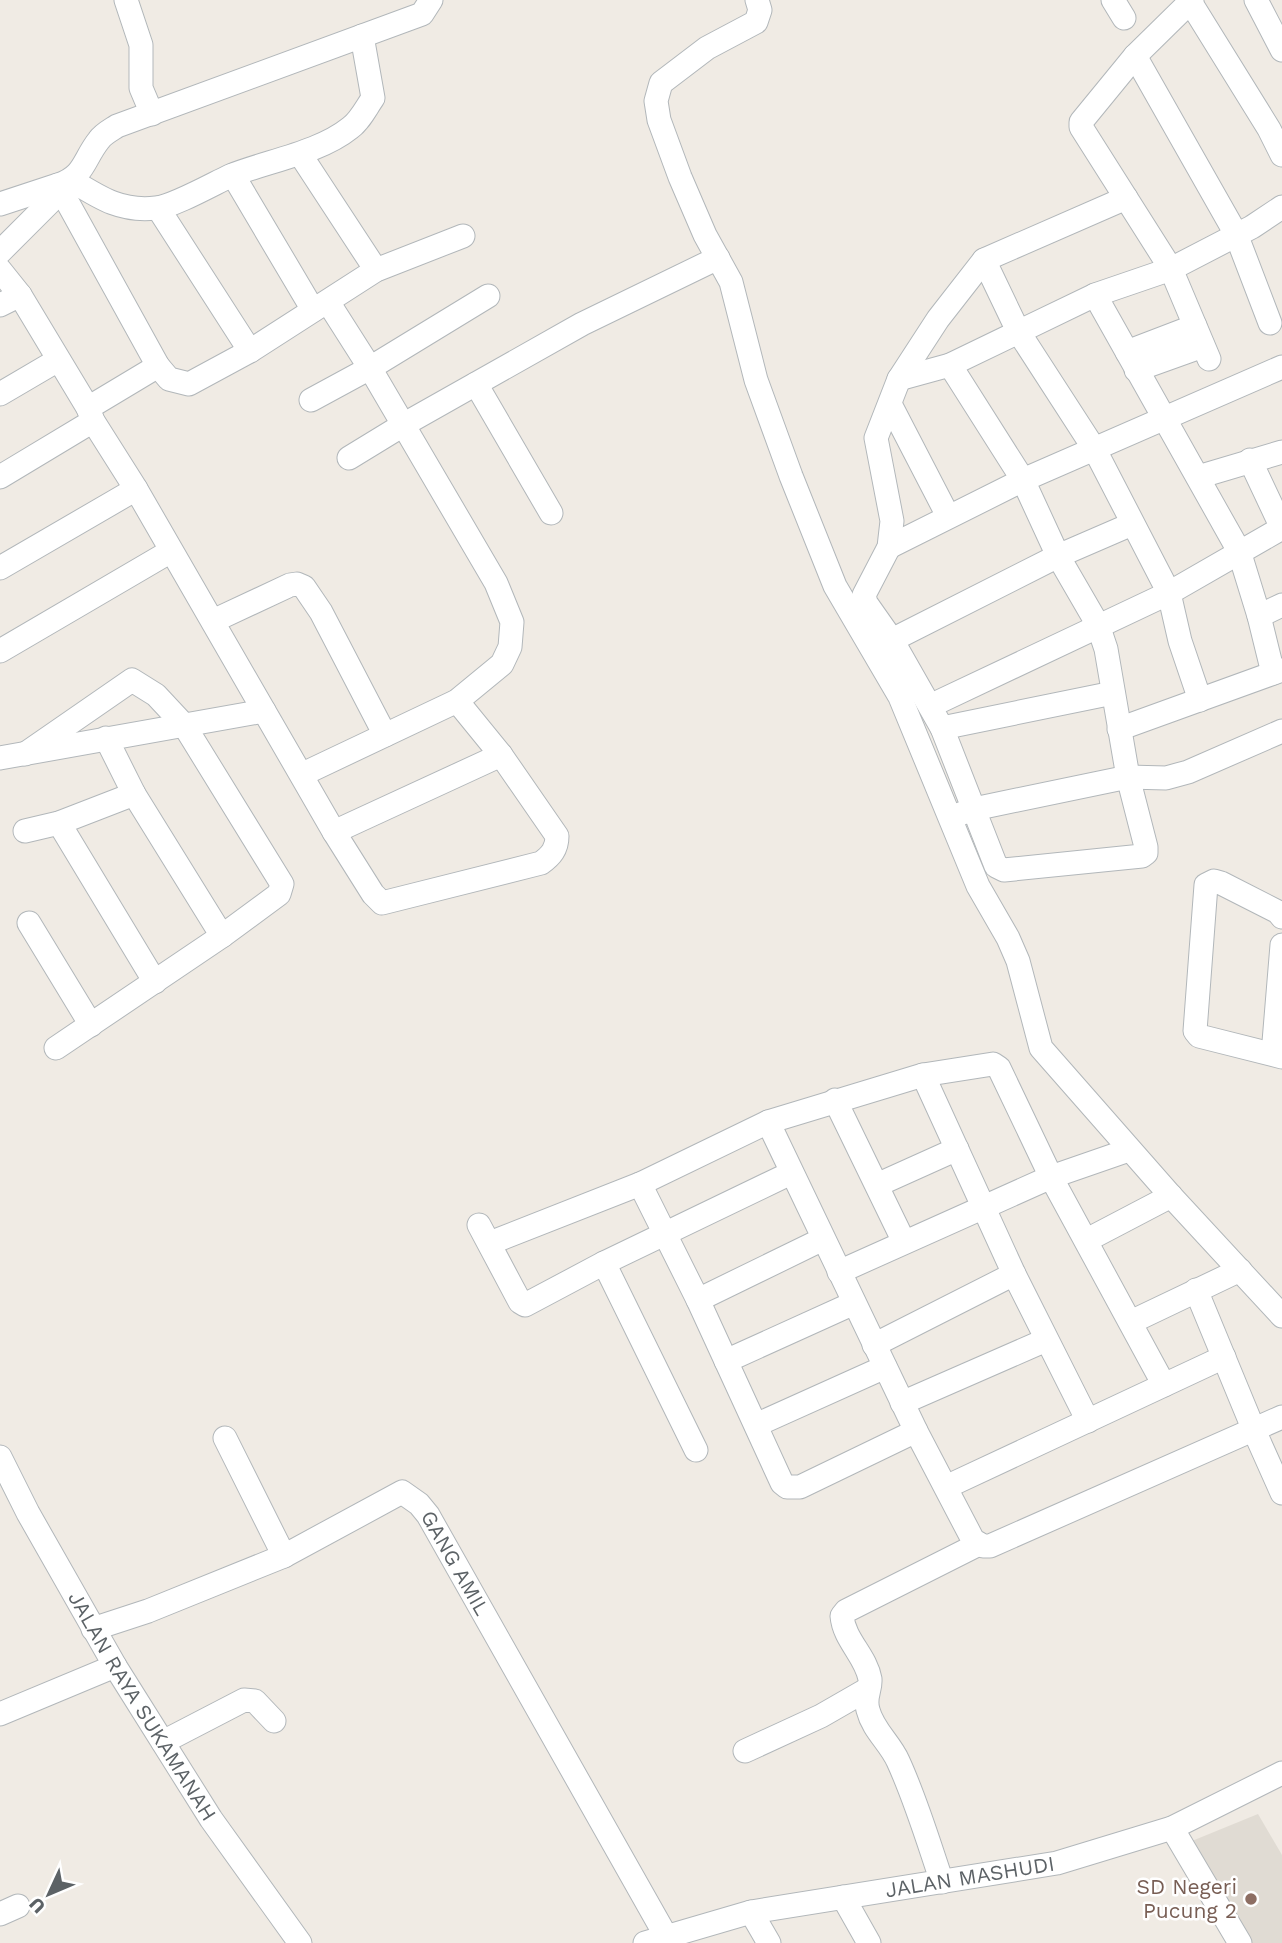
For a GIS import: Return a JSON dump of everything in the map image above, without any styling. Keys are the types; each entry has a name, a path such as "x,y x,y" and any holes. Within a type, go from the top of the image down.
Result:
{"street":[{"path":"125,0 141,45 141,88 152,114"},
{"path":"0,252 80,172 101,137 117,126 422,14 431,0"},
{"path":"757,0 760,9 755,22 707,48 661,83 656,101 659,120 680,177 731,282 757,380 786,464 835,586 900,697 978,886 1009,938 1018,961 1041,1048 1129,1150 1282,1316"},
{"path":"1256,0 1282,50"},
{"path":"1132,361 1202,344 1171,269 1081,127 1082,122 1135,56 1190,1 1275,126 1282,155"},
{"path":"0,204 64,186 108,202 131,207 159,208 233,175 300,154 350,128 373,98 362,36"},
{"path":"1135,56 1236,234 1270,323"},
{"path":"300,154 376,270"},
{"path":"233,175 321,306 370,368 496,583 512,622 510,647 502,664 457,701 303,774"},
{"path":"64,186 158,366 169,379 189,384 250,351 376,270 463,236"},
{"path":"950,365 1023,480 1058,556 1098,625 1106,649 1128,777 1146,847 1146,853 1142,856 1000,869 996,866 942,728 892,640 866,603 864,595 889,547 892,521 876,438 899,379 937,319 984,260 1126,198"},
{"path":"899,379 950,365 1095,295 1171,269 1252,228 1282,207"},
{"path":"159,208 250,351"},
{"path":"349,458 582,324 718,258"},
{"path":"984,260 1018,331 1095,450 1169,593 1180,641 1200,700"},
{"path":"0,270 10,300 58,360 303,774 334,832 373,894 382,903 541,863 557,844 556,836 502,755 457,701"},
{"path":"1095,295 1238,551 1278,671 1119,729"},
{"path":"311,400 370,368 488,296"},
{"path":"0,394 58,360"},
{"path":"0,477 158,366"},
{"path":"889,547 1023,480 1282,367"},
{"path":"476,384 551,513"},
{"path":"890,404 948,516"},
{"path":"1198,477 1282,452"},
{"path":"930,706 1169,593 1282,528 1250,460"},
{"path":"0,568 136,489"},
{"path":"892,640 1058,556 1132,524"},
{"path":"0,651 171,551"},
{"path":"213,621 290,585 298,584 304,587 321,612 385,735"},
{"path":"1259,616 1282,606"},
{"path":"25,754 132,680 156,695 184,725 282,884 279,894 222,936 56,1048"},
{"path":"942,728 1113,693"},
{"path":"0,758 264,711"},
{"path":"950,817 974,809 1128,777 1166,778 1188,772 1282,731"},
{"path":"106,738 134,794 222,936"},
{"path":"334,832 502,755"},
{"path":"25,831 59,823 134,794"},
{"path":"59,823 155,982"},
{"path":"1282,917 1278,912 1221,883 1214,881 1206,885 1196,1034 1278,1056 1282,945"},
{"path":"29,923 91,1025"},
{"path":"791,1173 604,1263 525,1305 520,1302 485,1234 640,1184 768,1122 923,1075 993,1064 997,1065 1051,1177 1164,1385"},
{"path":"923,1075 1014,1274 1088,1421"},
{"path":"835,1100 904,1242"},
{"path":"768,1122 916,1432 973,1540 979,1544 990,1546 1282,1417"},
{"path":"877,1185 957,1149"},
{"path":"839,1272 1051,1177 1129,1150"},
{"path":"640,1184 698,1300 782,1483 792,1488 800,1487 916,1432"},
{"path":"1087,1240 1171,1196"},
{"path":"698,1300 823,1239"},
{"path":"604,1263 696,1450"},
{"path":"1131,1321 1240,1270"},
{"path":"874,1345 1014,1274"},
{"path":"1196,1290 1282,1493"},
{"path":"726,1361 854,1303"},
{"path":"902,1403 1046,1340"},
{"path":"946,1487 1224,1357"},
{"path":"756,1425 885,1367"},
{"path":"225,1438 284,1556"},
{"name":"JALAN RAYA SUKAMANAH","path":"0,1457 115,1666 211,1819 300,1943"},
{"name":"GANG AMIL","path":"93,1629 148,1611 284,1556 402,1492 419,1504 656,1940"},
{"path":"942,1882 897,1758 869,1714 865,1700 870,1680 861,1658 847,1638 842,1620 843,1614 979,1544"},
{"path":"0,1714 115,1666"},
{"path":"745,1751 821,1716 868,1689"},
{"path":"163,1742 249,1699 261,1705 274,1721"},
{"name":"JALAN MASHUDI","path":"656,1940 751,1912 1057,1863 1172,1828 1282,1773"},
{"path":"1172,1828 1240,1943"},
{"path":"843,1896 869,1943"},
{"path":"751,1912 769,1943"}],"shaded area":[{"name":"SD Negeri Pucung 2","path":"1258,1814 1282,1855 1282,1943 1247,1943 1187,1843"}],"place":[{"name":"SD Negeri Pucung 2","path":"1251,1899"}]}
